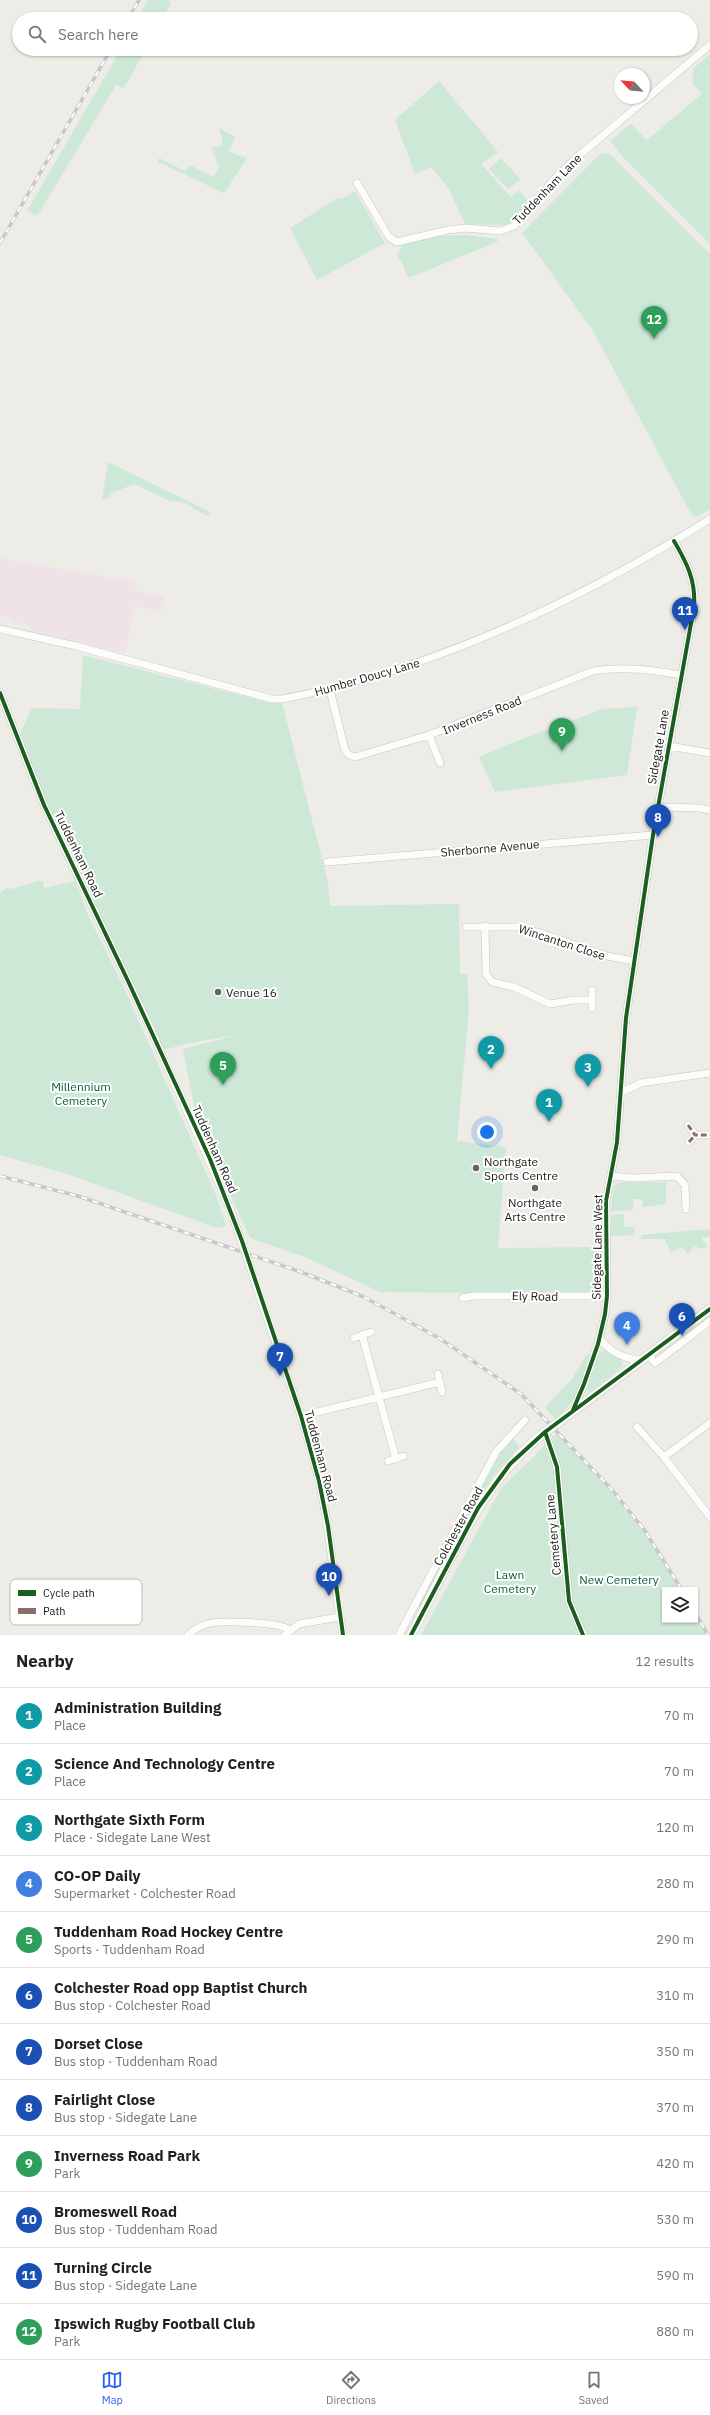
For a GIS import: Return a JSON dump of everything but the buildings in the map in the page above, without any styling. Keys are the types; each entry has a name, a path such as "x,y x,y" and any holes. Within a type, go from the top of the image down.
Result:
{"main road":[{"name":"Colchester Road","path":"411,1635 478,1508 510,1464 546,1431 572,1410 710,1309"}],"street":[{"name":"Tuddenham Lane","path":"698,55 710,45"},
{"name":"Tuddenham Lane","path":"357,183 389,237 397,242 448,230 466,228 500,231 514,226 547,187 575,159 697,56"},
{"name":"Humber Doucy Lane","path":"0,629 76,646 272,699 283,699 330,690 407,668 516,623 674,541 710,519"},
{"name":"Sidegate Lane","path":"620,1080 634,961 653,835 695,596 689,569 674,541"},
{"name":"Inverness Road","path":"330,690 345,750 352,756 429,735 593,671 615,668 636,668 682,675"},
{"name":"Tuddenham Road","path":"0,693 44,805 147,1021 231,1211 301,1416 319,1481 327,1519 339,1617 343,1635"},
{"path":"429,735 440,762"},
{"path":"669,746 710,753"},
{"path":"658,807 700,808 710,810"},
{"name":"Sherborne Avenue","path":"327,862 653,835"},
{"path":"485,926 486,974 492,982 514,988 547,1004 592,1004 592,990"},
{"name":"Wincanton Close","path":"466,927 485,926 526,928 606,956 634,961"},
{"path":"620,1080 641,1083 710,1073"},
{"name":"Sidegate Lane West","path":"572,1410 584,1384 600,1338 607,1296 605,1213 610,1176 617,1142 620,1080"},
{"path":"620,1093 641,1083"},
{"path":"688,1125 695,1135"},
{"path":"689,1142 695,1135 710,1135"},
{"path":"610,1176 627,1178 677,1176 683,1180 685,1185 687,1209"},
{"name":"Ely Road","path":"463,1298 473,1296 607,1296"},
{"path":"622,1356 645,1357 655,1362 710,1321"},
{"path":"354,1338 371,1332"},
{"path":"362,1335 396,1459"},
{"path":"600,1338 605,1345 622,1356 629,1369"},
{"path":"438,1374 442,1392"},
{"path":"301,1416 440,1382"},
{"name":"Colchester Road","path":"399,1635 496,1452 525,1420"},
{"path":"664,1457 710,1423"},
{"path":"637,1427 664,1457 710,1517"},
{"name":"Cemetery Lane","path":"546,1431 557,1467 569,1604 583,1635"},
{"path":"388,1461 404,1456"},
{"name":"Colchester Road","path":"468,1504 478,1508"},
{"path":"413,1608 422,1614"},
{"path":"188,1635 200,1626 210,1623 272,1624 287,1632 299,1624 339,1617"}],"shaded area":[{"path":"0,558 136,582 135,591 165,596 162,611 134,606 126,653 28,635 30,625 11,622 12,618 0,616"}],"green space":[{"path":"148,0 169,0 171,3 166,12 142,12"},
{"path":"710,54 710,244 625,159 610,141 631,124 647,140 702,94 692,83 694,68"},
{"path":"117,56 142,56 124,88 116,85 39,213 35,215 27,211"},
{"path":"439,81 498,152 481,164 511,197 519,190 530,203 508,225 465,224 449,189 431,167 415,174 395,120"},
{"path":"219,128 235,137 229,152 247,158 224,193 158,162 159,158 185,171 190,165 213,177 219,168 212,149 213,147 220,147 223,142"},
{"path":"601,153 610,154 710,254 710,510 694,517 592,329 522,233"},
{"path":"501,158 520,179 508,189 489,169"},
{"path":"355,191 385,243 317,280 290,228 339,197 340,200"},
{"path":"465,235 498,239 497,242 411,277 407,276 402,262 397,256 402,245 440,236"},
{"path":"108,462 206,510 211,515 207,516 185,503 170,501 134,484 112,493 107,499 102,499"},
{"path":"83,655 270,703 282,703 328,882 330,906 459,904 460,973 467,974 469,1009 457,1141 506,1147 498,1248 599,1247 601,1294 380,1292 305,1257 250,1238 197,1121 183,1049 237,1035 190,1043 163,1050 46,801 20,734 32,708 80,709"},
{"path":"637,707 627,775 495,792 479,757 509,744 603,709"},
{"name":"Millennium Cemetery","path":"38,881 43,882 44,888 75,881 89,917 125,990 215,1193 226,1226 217,1228 67,1174 0,1155 0,893 7,888 12,889"},
{"path":"620,1182 666,1182 666,1204 643,1207 642,1199 633,1199 633,1210 611,1211 613,1187"},
{"path":"624,1214 624,1227 634,1227 635,1235 610,1236 611,1215"},
{"path":"710,1229 710,1236 701,1238 707,1246 701,1249 695,1246 687,1254 683,1247 670,1252 665,1239 641,1239 641,1235"},
{"path":"605,1350 621,1359 623,1366 590,1392 587,1389 599,1353"},
{"path":"587,1354 590,1355 582,1382 569,1405 555,1419 545,1407 572,1379"},
{"name":"New Cemetery","path":"558,1433 592,1469 636,1523 678,1583 680,1587 662,1587 662,1623 698,1623 698,1617 708,1635 586,1635 573,1603 559,1463 552,1437"},
{"path":"512,1437 519,1447 494,1475 477,1500 472,1501 491,1466"},
{"name":"Lawn Cemetery","path":"546,1442 554,1471 557,1493 557,1504 550,1520 552,1522 559,1521 566,1601 581,1635 421,1635 500,1490 536,1455"},
{"path":"470,1509 472,1509 420,1607 418,1606"}],"railway":[{"path":"132,12 139,0"},
{"path":"0,243 107,56"},
{"path":"0,1176 78,1196 301,1272 364,1297 439,1338 521,1394 614,1492 645,1531 680,1587"},
{"path":"698,1617 708,1635"}],"marked path":[{"path":"688,1125 695,1135 710,1135"},
{"path":"689,1142 695,1135"}],"cycle path":[{"path":"573,1410 598,1344 605,1314 607,1296 606,1201 617,1142 626,1018 653,835 694,607 694,589 690,572 674,541"},
{"path":"0,693 44,805 128,981 210,1159 242,1241 301,1416 319,1481 328,1526 343,1635"},
{"path":"411,1635 478,1508 510,1464 545,1432 710,1309"},
{"path":"545,1432 557,1467 569,1601 583,1635"}],"place":[{"name":"Ipswich Rugby Football Club","path":"654,339"},
{"name":"Turning Circle","path":"685,630"},
{"name":"Inverness Road Park","path":"562,751"},
{"name":"Fairlight Close","path":"658,837"},
{"name":"Venue 16","path":"218,992"},
{"name":"Science And Technology Centre","path":"491,1069"},
{"name":"Tuddenham Road Hockey Centre","path":"223,1085"},
{"name":"Northgate Sixth Form","path":"588,1087"},
{"name":"Administration Building","path":"549,1122"},
{"name":"Northgate Sports Centre","path":"476,1168"},
{"name":"Northgate Arts Centre","path":"535,1188"},
{"name":"Colchester Road opp Baptist Church","path":"682,1336"},
{"name":"CO-OP Daily","path":"627,1345"},
{"name":"Dorset Close","path":"280,1376"},
{"name":"Bromeswell Road","path":"329,1596"}]}
